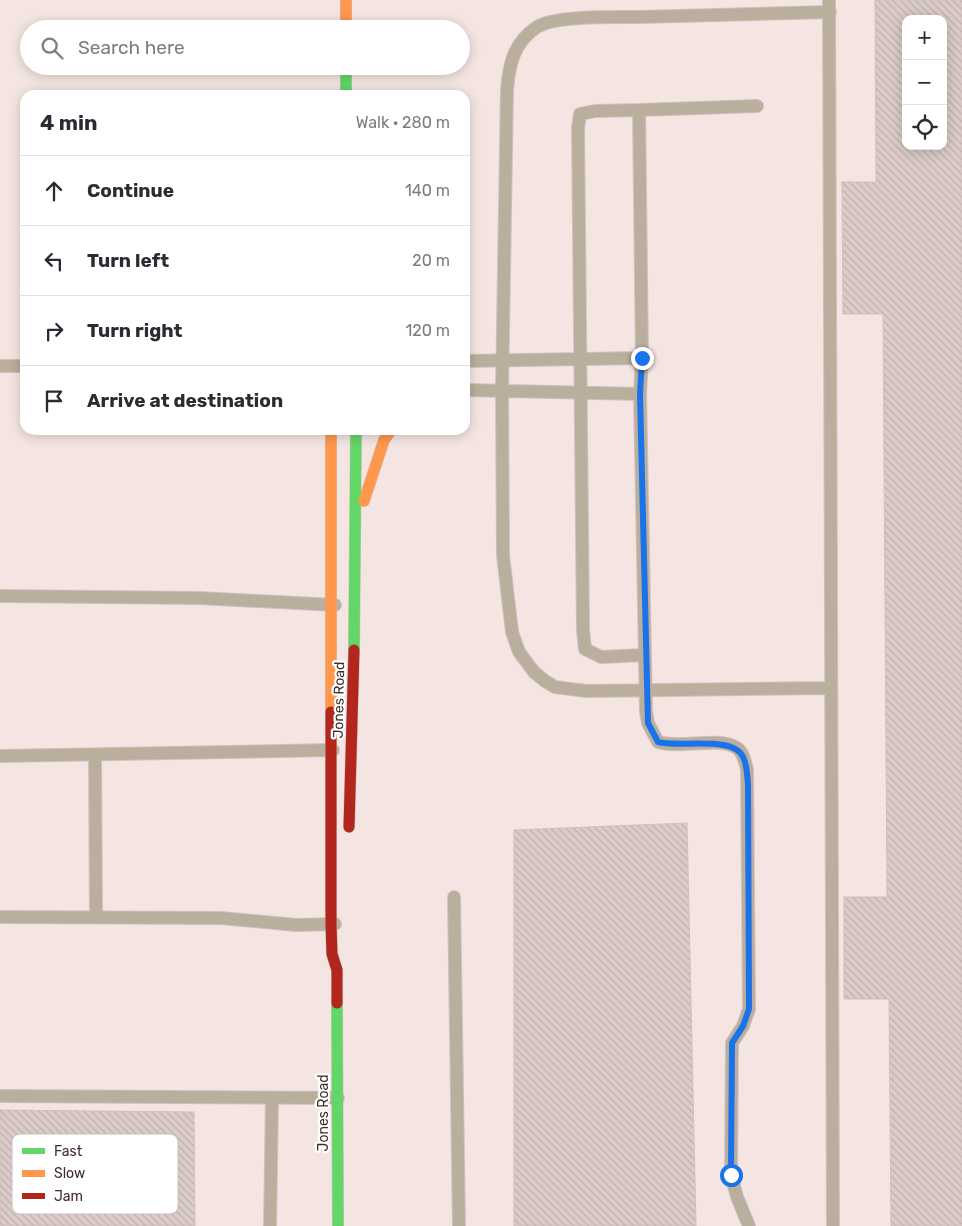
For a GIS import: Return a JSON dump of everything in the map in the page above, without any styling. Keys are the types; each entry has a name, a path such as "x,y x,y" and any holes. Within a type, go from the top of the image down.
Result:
{"street":[{"path":"346,0 346,20"},
{"path":"346,75 346,90"},
{"name":"Jones Road","path":"331,435 332,750 340,921 332,954 337,970 338,1226"},
{"name":"Jones Road","path":"348,837 353,750 355,607 353,549 356,435"},
{"path":"353,549 368,485 388,435"}],"lane":[{"path":"830,688 586,691 555,686 534,672 519,652 512,632 503,556 502,390 507,90 509,64 526,36 538,26 550,21 830,6 830,688 833,1226"},
{"path":"645,655 601,657 585,650 583,630 578,276 578,128 580,114 596,111 757,106"},
{"path":"639,110 642,358 640,394 648,723 658,742 668,745 724,744 737,748 743,756 746,770 749,1009 743,1026 732,1043 731,1175 737,1197 750,1226"},
{"path":"470,361 642,358"},
{"path":"0,366 20,366"},
{"path":"470,390 640,394"},
{"path":"0,596 199,598 355,607"},
{"path":"0,756 353,750"},
{"path":"95,755 96,918"},
{"path":"454,897 459,1226"},
{"path":"0,917 221,918 296,925 340,921"},
{"path":"0,1096 338,1098"},
{"path":"270,1226 272,1098"}],"building":[{"path":"875,0 962,0 962,1226 891,1226 889,999 844,999 844,897 887,897 883,314 843,314 842,182 876,182"},
{"path":"687,823 696,1226 514,1226 514,830"},
{"path":"0,1110 194,1112 195,1226 0,1226"}],"traffic: fast":[{"path":"346,75 346,90"},
{"path":"354,650 356,435"},
{"path":"337,1003 338,1226"}],"traffic: slow":[{"path":"346,0 346,20"},
{"path":"331,435 331,712"},
{"path":"364,501 384,440 388,435"}],"traffic: jam":[{"path":"349,827 354,650"},
{"path":"331,712 331,924 332,954 337,970 337,1003"}],"route":[{"path":"642,358 640,394 646,711 648,723 652,734 658,742 668,745 724,744 737,748 743,756 748,784 749,1009 743,1026 732,1043 731,1175"}]}
